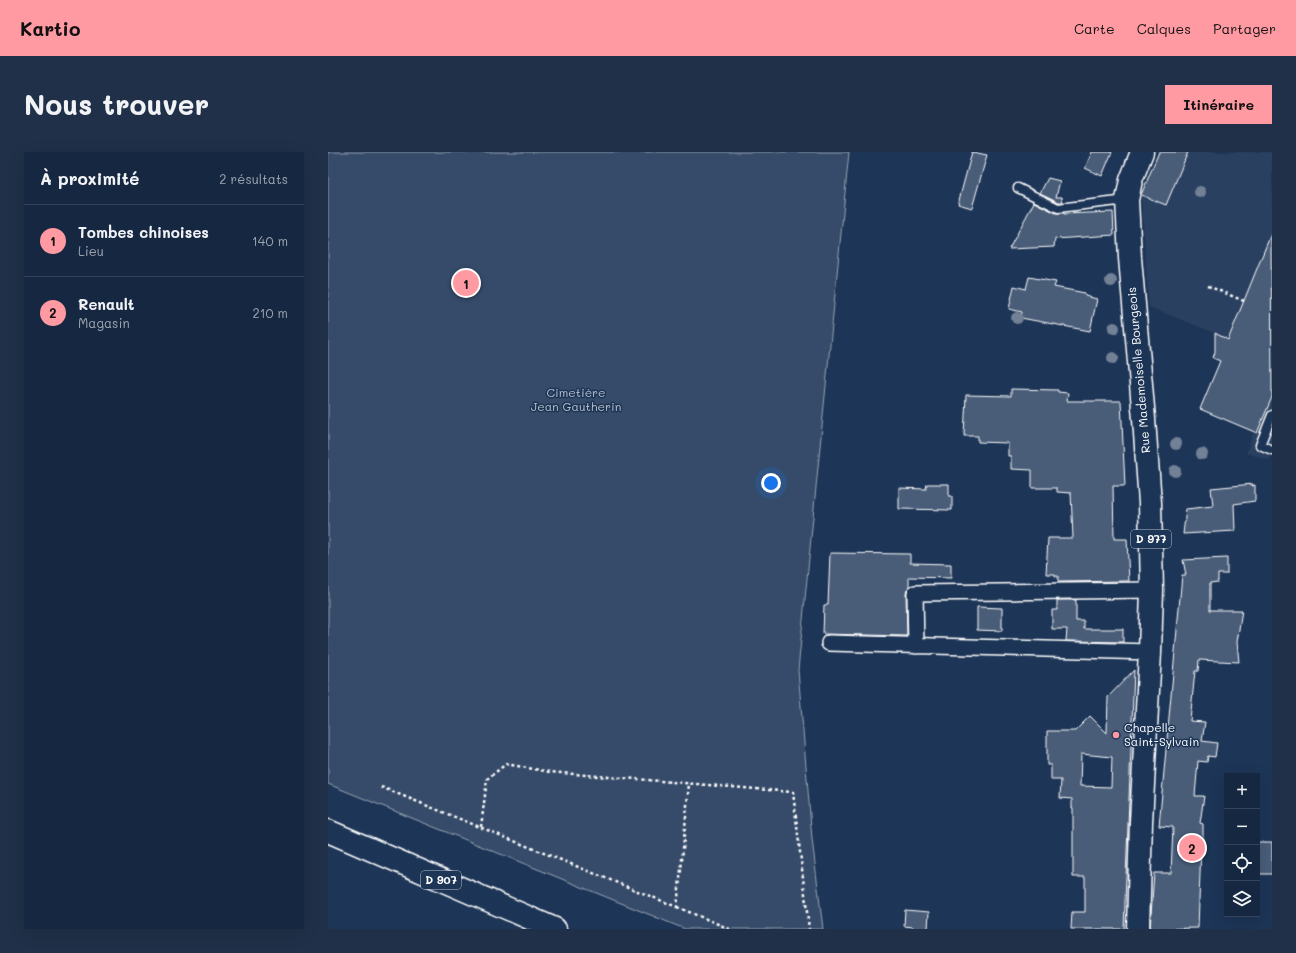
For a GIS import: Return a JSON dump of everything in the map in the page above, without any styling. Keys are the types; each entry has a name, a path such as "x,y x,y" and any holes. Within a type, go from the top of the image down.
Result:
{"main road":[{"name":"Rue Mademoiselle Bourgeois","path":"1138,929 1141,822 1152,590 1150,503 1130,258 1128,200 1131,180 1142,152"},
{"name":"D 907","path":"328,830 555,929"}],"street":[{"path":"916,646 915,593 1152,590"},
{"path":"829,643 1150,652"}],"lane":[{"path":"1018,188 1058,208 1128,200"},
{"path":"1271,449 1260,445 1272,415"}],"path":[{"path":"1208,286 1244,301"},
{"path":"481,827 487,779 506,764 550,772 793,792 809,929"},
{"path":"677,907 689,783"},
{"path":"381,787 730,929"}],"shaded area":[{"path":"1159,152 1272,152 1272,456 1269,460 1246,453 1254,431 1200,409 1220,361 1213,358 1218,346 1215,333 1149,307 1141,195"}],"green space":[{"name":"Cimetière Jean Gautherin","path":"328,152 849,152 798,670 812,839 823,929 685,929 328,784"}],"building":[{"path":"972,152 987,155 972,208 958,204"},
{"path":"1092,152 1112,152 1102,176 1085,168"},
{"path":"1159,152 1188,152 1166,205 1141,195"},
{"path":"1048,178 1060,181 1056,197 1062,197 1063,202 1059,202 1040,193"},
{"path":"1034,202 1056,213 1113,212 1114,235 1055,239 1054,247 1009,249"},
{"path":"1271,234 1272,397 1257,433 1200,409 1220,361 1213,358 1215,352 1215,333 1228,340"},
{"path":"1029,277 1056,282 1054,287 1085,293 1085,296 1097,299 1090,331 1021,318 1022,312 1009,309 1014,286 1026,289"},
{"path":"1011,389 1058,390 1058,392 1068,393 1067,401 1121,401 1125,486 1113,486 1114,539 1127,539 1129,581 1058,582 1058,576 1055,576 1055,574 1046,574 1048,538 1073,538 1071,493 1057,492 1057,488 1032,488 1032,470 1011,469 1011,456 1008,456 1008,443 978,442 978,436 964,436 966,395 1011,396"},
{"path":"927,484 949,484 949,496 952,496 952,510 899,509 899,488 926,489"},
{"path":"1253,484 1252,486 1255,485 1255,501 1234,504 1235,531 1183,534 1186,509 1213,506 1211,488"},
{"path":"830,553 910,554 910,563 951,564 951,578 909,577 909,587 906,593 907,636 823,634 824,605 828,605"},
{"path":"1227,558 1227,574 1218,574 1218,582 1210,583 1210,610 1242,610 1237,642 1239,662 1199,660 1198,671 1195,671 1190,721 1205,722 1202,741 1217,743 1215,757 1208,756 1207,762 1198,761 1195,796 1204,796 1200,823 1203,824 1203,846 1201,846 1198,928 1150,929 1154,873 1171,873 1173,827 1159,826 1182,575 1186,575 1183,560"},
{"path":"1057,600 1076,600 1076,621 1084,621 1084,629 1123,629 1123,642 1066,641 1067,629 1052,629 1052,610 1057,610"},
{"path":"977,607 1002,608 1002,631 977,630"},
{"path":"1134,670 1124,929 1071,929 1072,912 1085,912 1085,877 1073,877 1072,799 1060,798 1061,780 1051,780 1051,765 1047,765 1047,731 1075,731 1090,716 1107,733 1108,697","holes":["1081,754 1112,757 1111,787 1080,786"]},
{"path":"1260,842 1272,842 1272,874 1260,874"},
{"path":"905,910 929,912 928,929 913,929 913,927 904,926"}],"place":[{"name":"Tombes chinoises","path":"466,283"},
{"name":"Chapelle Saint-Sylvain","path":"1116,735"},
{"name":"Renault","path":"1192,848"}]}
